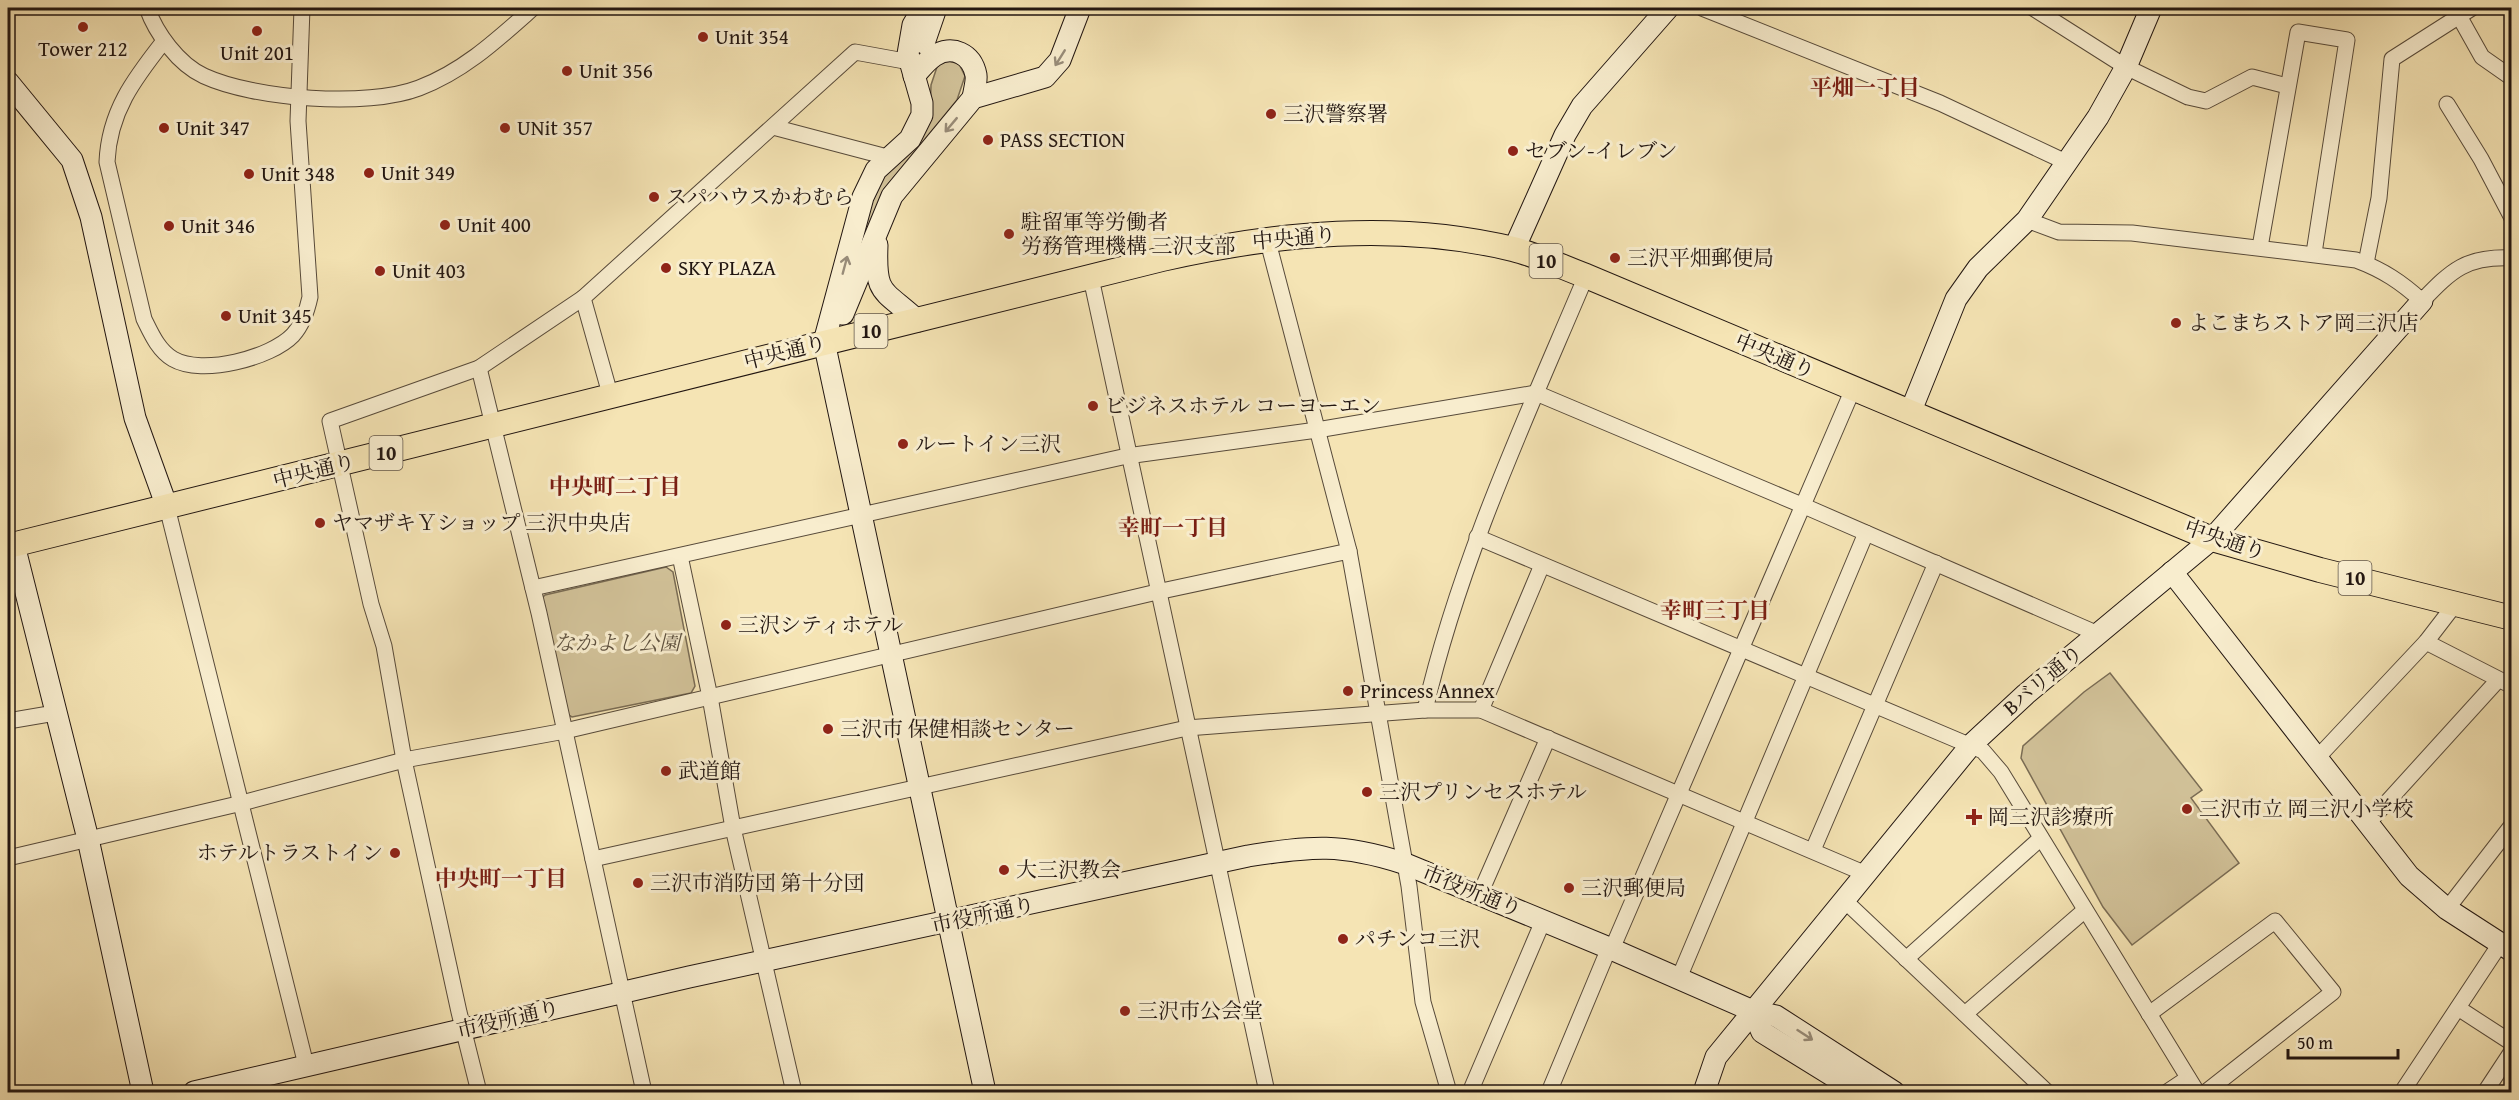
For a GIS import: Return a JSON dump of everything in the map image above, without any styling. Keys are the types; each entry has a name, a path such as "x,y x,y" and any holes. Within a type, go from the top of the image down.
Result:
{"main road":[{"name":"中央通り","path":"11,545 338,465 610,394 918,321 1183,254 1267,238 1360,233 1417,235 1514,249 1586,276 2212,539 2320,570 2511,618"}],"street":[{"path":"147,8 164,41 203,75 264,92 338,99 372,97 418,89 458,69 487,48 533,8"},
{"path":"164,41 115,114 108,136 107,162 144,318 155,341 173,358 192,366 213,367 267,352 284,343 305,317 310,297 297,96 302,8"},
{"path":"922,8 913,25 908,44 922,115 910,139 887,157 876,170 863,197 824,342 985,1092"},
{"path":"924,43 936,8"},
{"path":"973,98 1045,77 1060,60 1080,8"},
{"path":"1514,249 1565,135 1582,106 1668,8"},
{"path":"1702,8 1940,103 2068,163"},
{"path":"2033,8 2126,67 2188,97 2206,101 2252,77 2287,86"},
{"path":"1910,413 1956,299 1978,268 2027,220 2068,163 2098,117 2126,67 2139,29 2151,8"},
{"path":"2366,263 2379,198 2392,59 2472,8"},
{"path":"2459,16 2481,57 2511,78"},
{"path":"2260,247 2298,32 2347,40 2314,253"},
{"path":"479,1092 404,760 384,646 370,604 330,421 479,368 583,298 855,52 912,69 945,50 958,51 970,60 976,75 973,98 892,196 845,311 824,342"},
{"path":"8,82 72,160 92,217 135,418 167,507 306,1065"},
{"path":"2447,104 2481,159 2511,218"},
{"path":"773,127 887,157"},
{"path":"2027,220 2059,232 2132,233 2314,253 2366,263 2402,283 2422,301 2449,273 2465,264 2480,258 2511,258"},
{"path":"878,226 876,273 879,287 918,321"},
{"path":"1267,238 1349,551 1403,863 1409,886 1423,1002 1449,1092"},
{"path":"1425,710 1446,627 1477,537 1586,276"},
{"path":"1091,278 1127,456 1266,1092"},
{"path":"583,298 610,394"},
{"name":"Bバリ通り","path":"1708,1091 1716,1057 1971,745 2017,702 2212,539 2422,301"},
{"path":"479,368 533,588 644,1092"},
{"path":"1549,1092 1853,389"},
{"path":"533,588 1127,456 1317,430 1536,393 2098,634"},
{"path":"1679,978 1866,533"},
{"path":"1477,537 1983,751 2001,772 2197,1092"},
{"path":"11,545 88,839 143,1092"},
{"path":"8,858 242,803 404,760 565,731 1157,592 1349,551"},
{"path":"680,556 710,697 733,828 794,1092"},
{"path":"1813,850 1936,563"},
{"path":"1481,710 1542,566"},
{"path":"2172,572 2409,876 2447,909 2506,948 2458,1008 2402,1092"},
{"path":"2318,757 2426,642 2456,603"},
{"path":"2369,822 2505,683 2426,642"},
{"path":"593,859 1187,728 1425,710 1481,710 1866,874"},
{"path":"8,721 55,712"},
{"path":"1480,894 1548,738"},
{"path":"2447,909 2511,825"},
{"path":"1906,959 2041,838"},
{"name":"市役所通り","path":"194,1092 621,993 1216,864 1295,848 1330,846 1370,853 1403,863 1753,1011 1776,1016 1894,1092"},
{"path":"1844,900 2047,1092"},
{"path":"1965,1014 2085,910"},
{"path":"1470,1092 1544,921"},
{"path":"2149,1014 2276,921 2333,992 2206,1092"},
{"path":"2458,1008 2511,1043"},
{"path":"1753,1011 1762,1032 1859,1092"},
{"path":"2485,1092 2511,1051"},
{"path":"2167,1092 2188,1077"}],"green space":[{"path":"946,60 959,64 965,76 957,100 884,189 848,293 877,181 930,119 931,85 938,64"},
{"name":"なかよし公園","path":"666,567 673,572 695,686 691,693 572,717 567,714 542,598 545,595"},
{"path":"2110,673 2202,790 2191,798 2239,863 2132,945 2103,907 2021,758 2023,746 2084,692"}],"place":[{"name":"Tower 212","path":"83,27"},
{"name":"Unit 201","path":"257,31"},
{"name":"Unit 354","path":"703,37"},
{"name":"Unit 356","path":"567,71"},
{"name":"三沢警察署","path":"1271,114"},
{"name":"Unit 347","path":"164,128"},
{"name":"UNit 357","path":"505,128"},
{"name":"PASS SECTION","path":"988,140"},
{"name":"セブン-イレブン","path":"1513,151"},
{"name":"Unit 349","path":"369,173"},
{"name":"Unit 348","path":"249,174"},
{"name":"スパハウスかわむら","path":"654,197"},
{"name":"Unit 400","path":"445,225"},
{"name":"Unit 346","path":"169,226"},
{"name":"駐留軍等労働者 労務管理機構 三沢支部","path":"1009,234"},
{"name":"三沢平畑郵便局","path":"1615,258"},
{"name":"SKY PLAZA","path":"666,268"},
{"name":"Unit 403","path":"380,271"},
{"name":"Unit 345","path":"226,316"},
{"name":"よこまちストア岡三沢店","path":"2176,323"},
{"name":"ビジネスホテル コーヨーエン","path":"1093,406"},
{"name":"ルートイン三沢","path":"903,444"},
{"name":"ヤマザキＹショップ 三沢中央店","path":"320,523"},
{"name":"三沢シティホテル","path":"726,625"},
{"name":"Princess Annex","path":"1348,691"},
{"name":"三沢市 保健相談センター","path":"828,729"},
{"name":"武道館","path":"666,771"},
{"name":"三沢プリンセスホテル","path":"1367,792"},
{"name":"三沢市立 岡三沢小学校","path":"2187,809"},
{"name":"岡三沢診療所","path":"1974,817"},
{"name":"ホテルトラストイン","path":"395,853"},
{"name":"大三沢教会","path":"1004,870"},
{"name":"三沢市消防団 第十分団","path":"638,883"},
{"name":"三沢郵便局","path":"1569,888"},
{"name":"パチンコ三沢","path":"1343,939"},
{"name":"三沢市公会堂","path":"1125,1011"}],"district":[{"name":"平畑一丁目","path":"1865,87"},
{"name":"中央町二丁目","path":"615,486"},
{"name":"幸町一丁目","path":"1173,527"},
{"name":"幸町三丁目","path":"1715,610"},
{"name":"中央町一丁目","path":"501,878"}]}
